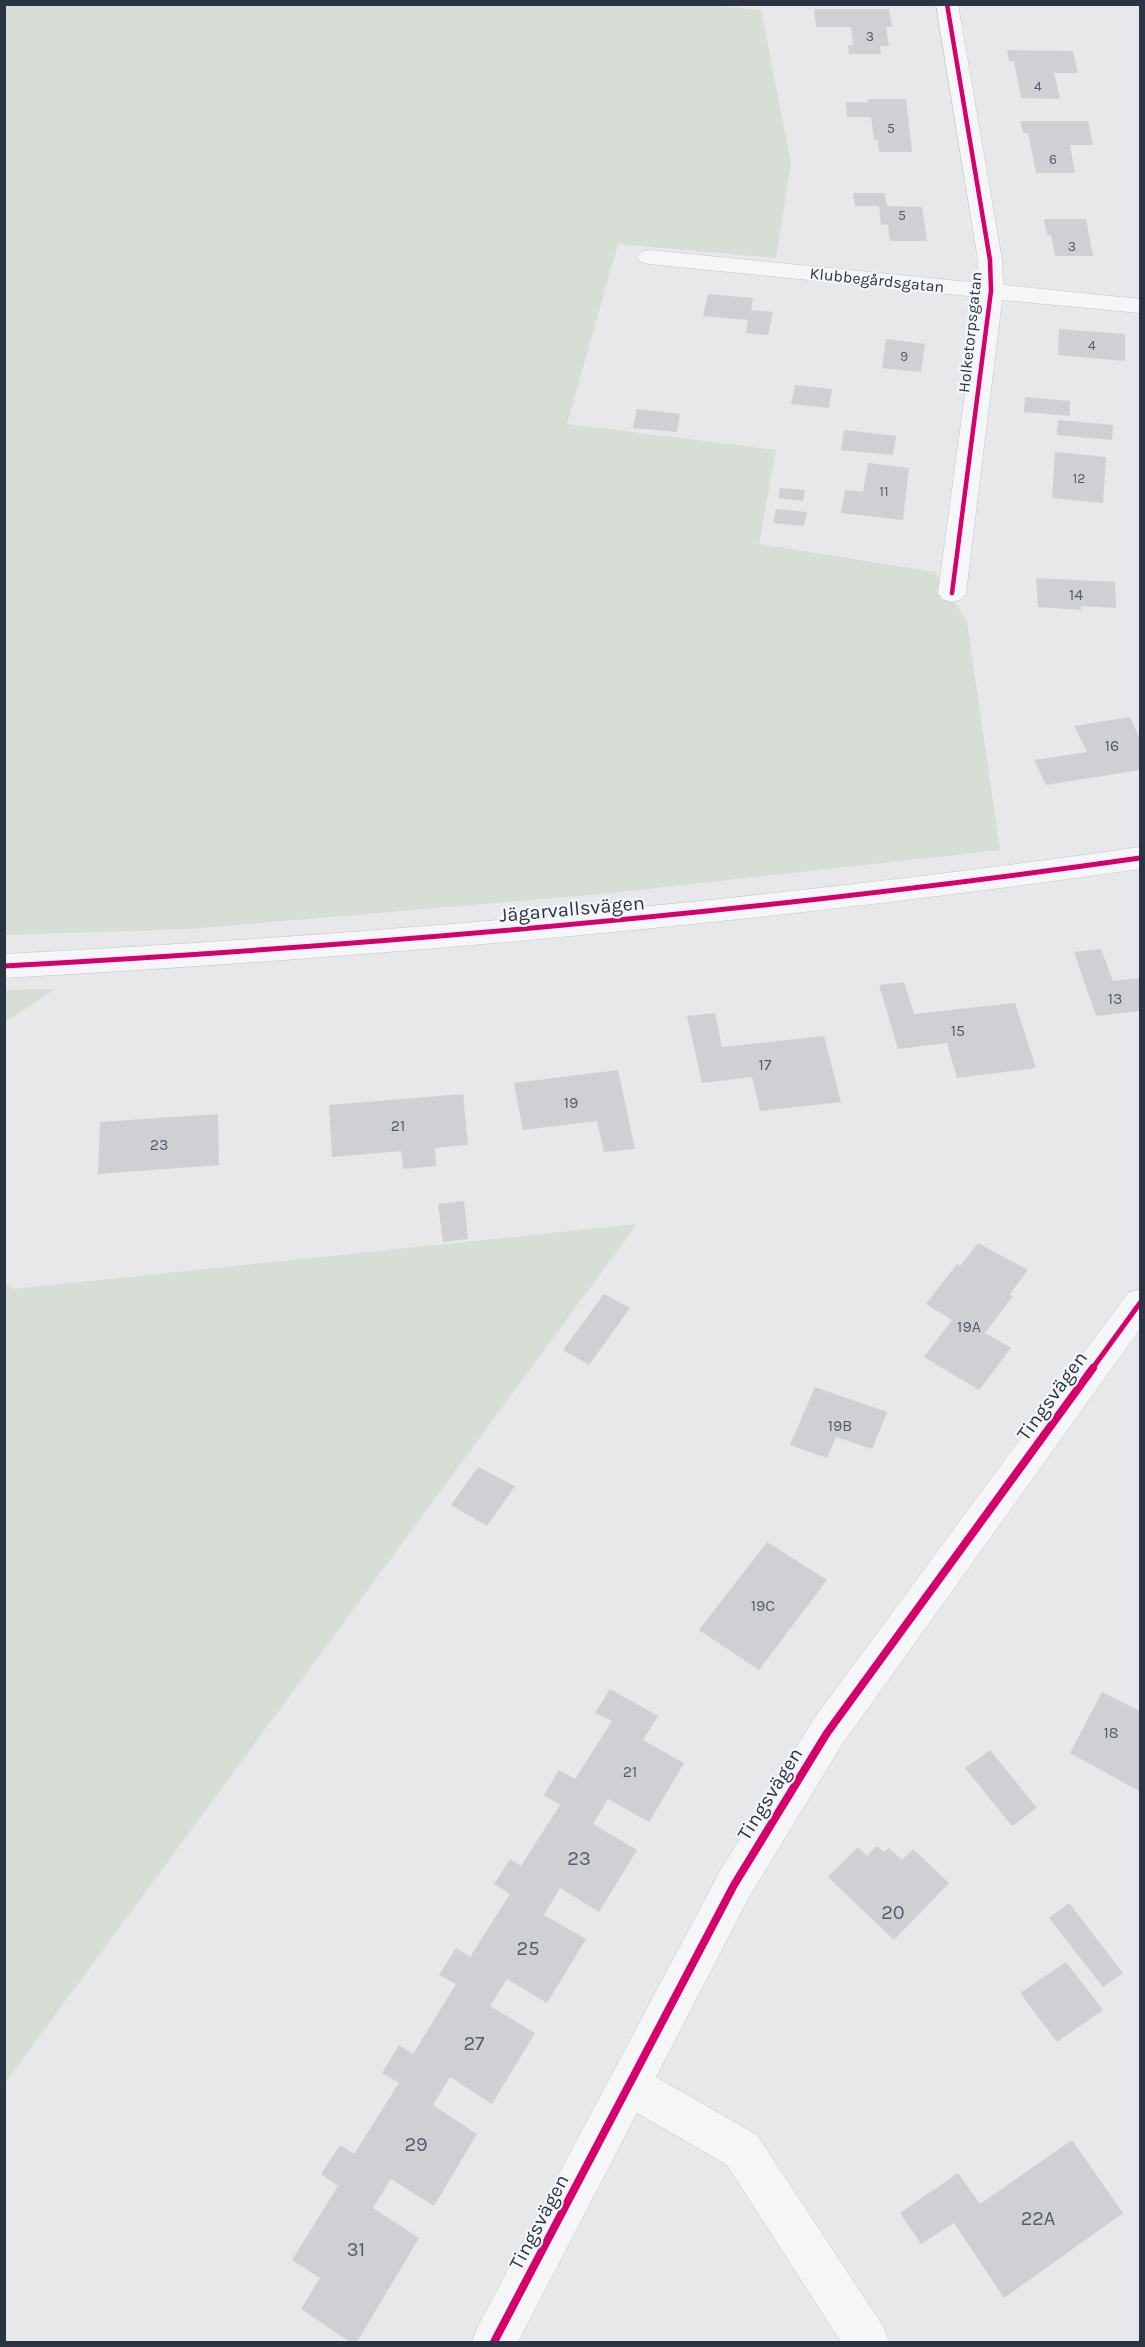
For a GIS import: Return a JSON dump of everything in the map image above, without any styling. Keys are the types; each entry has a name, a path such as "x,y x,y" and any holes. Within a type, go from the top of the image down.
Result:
{"street":[{"name":"Holketorpsgatan","path":"947,4 990,260 991,291 952,593"},
{"name":"Klubbegårdsgatan","path":"649,257 1140,306"},
{"name":"Jägarvallsvägen","path":"4,966 356,944 599,924 863,896 1140,858"},
{"name":"Tingsvägen","path":"494,2343 734,1884 827,1733 1140,1303"},
{"path":"629,2085 742,2150 867,2343"}],"shaded area":[{"path":"702,4 761,10 791,163 776,258 618,244 567,424 776,450 759,544 935,572 967,622 1000,850 602,894 190,929 5,935 4,5"},
{"path":"56,989 5,1022 5,990"},
{"path":"637,1224 5,2083 5,1283 14,1289"}],"building":[{"path":"814,9 889,9 892,27 886,27 889,46 880,46 881,54 849,54 848,45 853,45 851,27 816,27"},
{"path":"1007,50 1073,51 1078,73 1054,73 1060,99 1021,98 1014,61 1009,61"},
{"path":"868,99 906,99 912,152 879,152 878,140 874,140 871,117 847,117 846,102 868,102"},
{"path":"1020,121 1088,121 1093,145 1070,145 1075,173 1036,173 1028,133 1023,133"},
{"path":"853,193 884,193 887,206 922,207 927,241 890,241 888,224 881,225 879,206 855,206"},
{"path":"1044,219 1086,219 1093,256 1055,256 1051,235 1047,235"},
{"path":"708,294 753,298 751,310 773,312 768,335 746,333 748,320 703,316"},
{"path":"1059,329 1125,334 1125,361 1058,355"},
{"path":"886,339 925,344 921,372 882,368"},
{"path":"795,385 832,389 829,408 791,404"},
{"path":"1025,397 1070,401 1070,416 1024,412"},
{"path":"637,409 680,414 677,432 633,428"},
{"path":"1058,420 1113,425 1112,440 1057,435"},
{"path":"844,430 896,436 893,455 841,450"},
{"path":"1055,452 1106,457 1103,503 1052,498"},
{"path":"868,463 909,468 903,520 841,513 845,490 863,492"},
{"path":"780,488 805,490 803,501 778,498"},
{"path":"776,509 807,512 804,526 773,523"},
{"path":"1036,578 1115,582 1116,608 1081,606 1081,610 1038,607"},
{"path":"1130,717 1140,739 1140,770 1046,785 1034,760 1087,752 1074,726"},
{"path":"1101,949 1113,981 1140,978 1140,1011 1096,1016 1074,952"},
{"path":"904,982 914,1014 1015,1003 1036,1068 957,1078 947,1043 898,1049 879,985"},
{"path":"715,1013 722,1047 824,1036 841,1102 760,1111 752,1077 702,1083 687,1016"},
{"path":"618,1070 635,1149 604,1152 597,1121 523,1130 514,1083"},
{"path":"463,1094 468,1145 435,1148 436,1166 403,1169 401,1151 332,1157 329,1105"},
{"path":"218,1114 219,1165 98,1174 100,1122"},
{"path":"464,1201 468,1239 443,1242 438,1204"},
{"path":"978,1243 1028,1270 1009,1295 1013,1296 985,1333 1011,1348 979,1390 924,1357 952,1320 926,1304 957,1264 960,1266"},
{"path":"604,1294 630,1308 589,1365 563,1350"},
{"path":"815,1387 887,1412 872,1449 836,1437 827,1458 790,1445"},
{"path":"478,1467 515,1486 487,1526 451,1505"},
{"path":"767,1542 827,1580 759,1670 699,1630"},
{"path":"610,1689 658,1716 643,1740 684,1763 649,1822 608,1799 593,1824 637,1850 599,1912 560,1888 544,1915 586,1939 547,2003 507,1979 490,2006 535,2033 492,2104 450,2077 433,2105 477,2134 434,2206 391,2179 373,2208 419,2238 357,2342 350,2342 301,2309 320,2278 292,2260 338,2186 321,2174 340,2145 354,2154 399,2083 382,2073 399,2045 413,2054 456,1984 439,1975 456,1948 470,1957 510,1894 494,1884 510,1859 521,1866 560,1805 544,1795 559,1770 575,1779 612,1721 595,1713"},
{"path":"1102,1692 1140,1711 1139,1791 1070,1753"},
{"path":"990,1750 1037,1808 1012,1826 965,1768"},
{"path":"877,1846 884,1852 889,1848 902,1860 913,1849 949,1883 894,1940 828,1877 858,1847 867,1856"},
{"path":"1069,1903 1123,1973 1103,1987 1049,1918"},
{"path":"1066,1962 1103,2010 1057,2042 1020,1993"},
{"path":"1072,2140 1123,2213 1004,2298 954,2223 921,2244 900,2213 958,2173 980,2204"}],"cycle path":[{"path":"947,4 990,260 991,291 952,593"},
{"path":"4,966 432,939 574,926 858,896 1140,858"},
{"path":"494,2342 734,1885 827,1733 1140,1303"}]}
